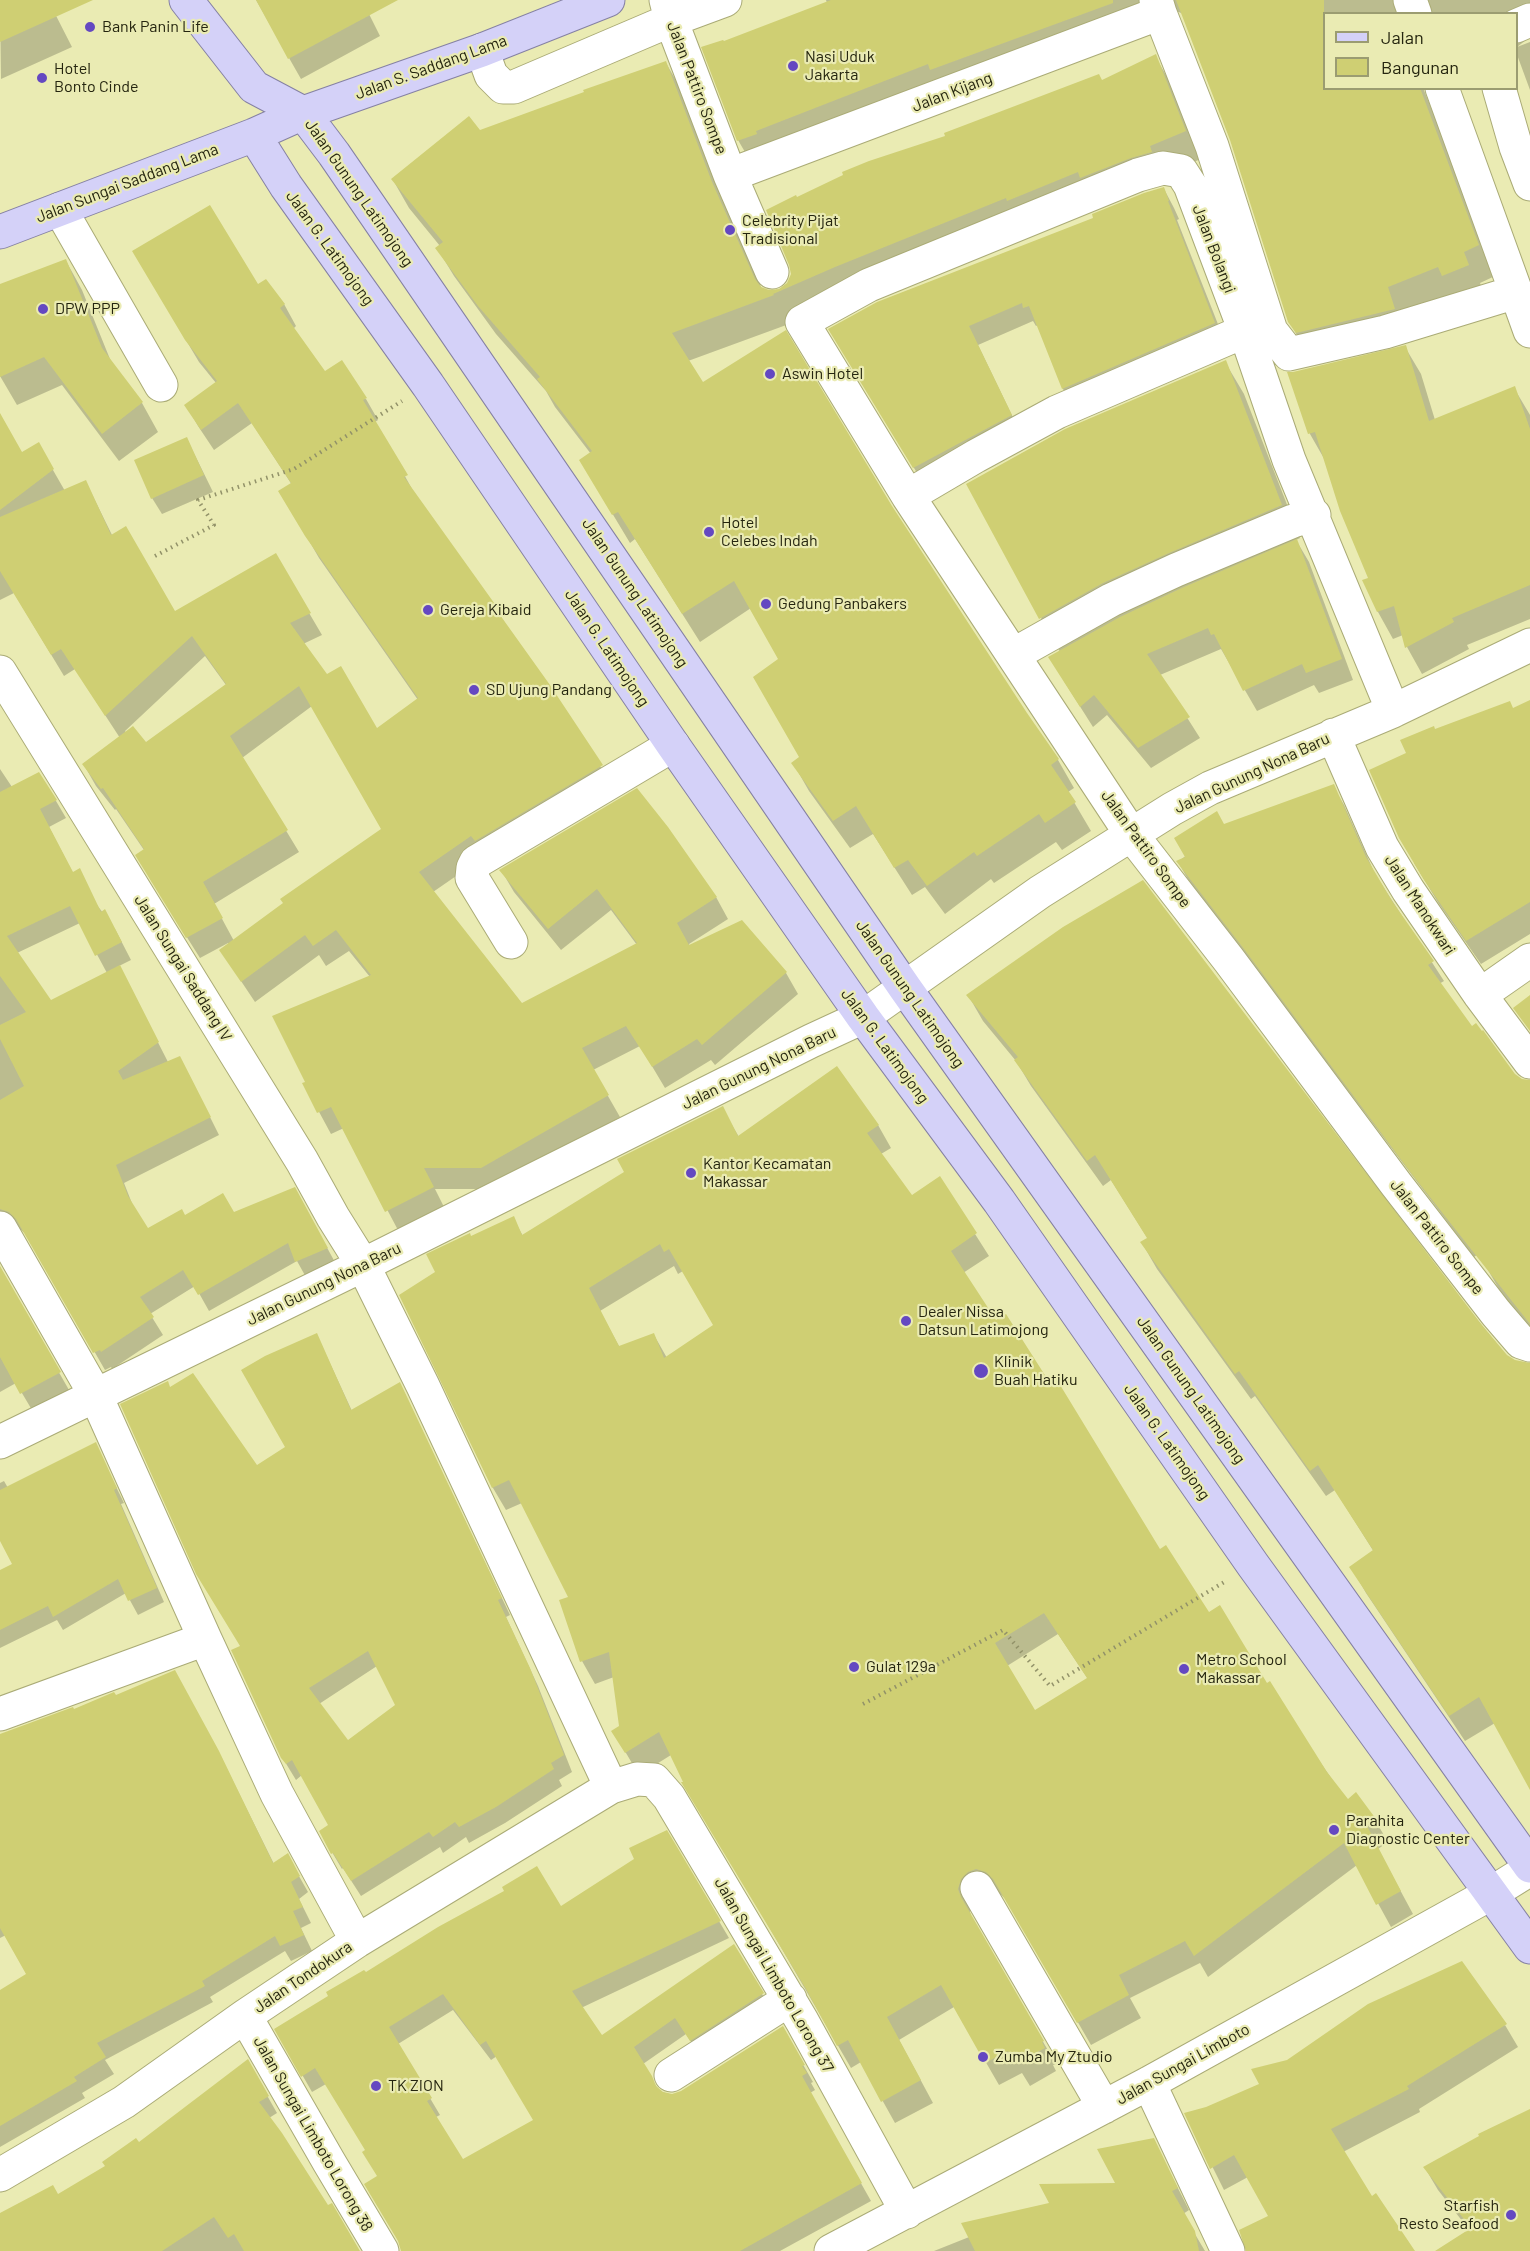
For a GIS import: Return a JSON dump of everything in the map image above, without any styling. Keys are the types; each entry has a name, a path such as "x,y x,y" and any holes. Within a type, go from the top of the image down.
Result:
{"main road":[{"path":"186,0 254,87 303,113"},
{"name":"Jalan S. Saddang Lama","path":"254,135 303,113 482,50 608,0"},
{"path":"254,87 254,135"},
{"name":"Jalan Gunung Latimojong","path":"303,113 367,202 905,988 1530,1868"},
{"name":"Jalan Sungai Saddang Lama","path":"0,232 254,135"},
{"name":"Jalan G. Latimojong","path":"254,135 286,186 428,385 673,745 862,1017 999,1201 1253,1565 1530,1947"}],"street":[{"path":"482,50 491,75 503,87 514,87 669,10 725,0"},
{"name":"Jalan Bolangi","path":"1158,6 1212,146 1271,331 1289,354 1385,332 1516,292"},
{"name":"Jalan Kijang","path":"730,175 1158,6"},
{"name":"Jalan Pattiro Sompe","path":"669,10 730,175 772,272"},
{"path":"1443,90 1530,331"},
{"path":"1500,90 1516,147 1530,184"},
{"name":"Jalan Bolangi","path":"802,322 869,285 1138,175 1163,168 1180,171 1190,185 1245,331 1274,421 1393,711"},
{"path":"60,209 161,385"},
{"name":"Jalan Pattiro Sompe","path":"802,322 908,496 966,580 1131,834 1489,1304 1521,1342 1530,1345"},
{"path":"908,496 1057,412 1245,331"},
{"path":"1013,655 1122,595 1272,530 1314,515"},
{"name":"Jalan Gunung Nona Baru","path":"0,1442 862,1017 1040,892 1131,834 1210,788 1393,711 1530,645"},
{"name":"Jalan Sungai Saddang IV","path":"0,672 302,1161 363,1265 423,1386 611,1787"},
{"name":"Jalan Manokwari","path":"1333,735 1382,846 1408,890 1480,995 1530,1062"},
{"path":"512,942 472,878 476,862 673,745"},
{"path":"1480,995 1530,960"},
{"path":"0,1228 95,1394 204,1639 278,1794 357,1941"},
{"path":"0,1714 204,1639"},
{"name":"Jalan Sungai Limboto Lorong 37","path":"611,1787 637,1779 654,1780 669,1797 790,1999 907,2212"},
{"name":"Jalan Tondokura","path":"0,2175 124,2102 245,2016 357,1941 611,1787"},
{"name":"Jalan Sungai Limboto","path":"831,2251 1104,2108 1490,1894 1530,1868"},
{"path":"977,1888 1104,2108"},
{"path":"671,2075 790,1999"},
{"name":"Jalan Sungai Limboto Lorong 38","path":"245,2016 328,2162 382,2251"},
{"path":"1149,2083 1228,2251"}],"path":[{"path":"155,556 214,525 198,500 294,469 428,385"},
{"path":"863,1704 1003,1630 1050,1686 1253,1565"}],"building":[{"path":"0,0 93,0 0,42"},
{"path":"256,0 398,0 288,59"},
{"path":"831,0 1113,0 1113,3 930,70 928,64 756,131 757,134 737,141 701,47 724,41"},
{"path":"1176,0 1324,0 1323,90 1421,90 1479,245 1464,252 1469,265 1442,276 1438,267 1388,287 1395,309 1296,333 1288,322 1230,140"},
{"path":"1156,54 1186,131 1150,146 1152,152 1080,178 1078,172 1007,201 1006,198 835,267 774,295 672,333 703,382 786,330 892,506 1059,759 1051,765 1076,802 1045,823 1039,814 977,856 974,852 927,886 908,860 894,868 856,806 833,821 791,763 799,757 753,677 778,659 734,581 682,614 618,512 612,515 579,460 592,451 537,379 540,377 478,306 435,248 443,242 391,179 469,116 480,130 666,61 712,182 755,279 761,287 769,290 779,289 787,283 791,274 766,210 869,161 945,136 944,133 1099,74 1102,80"},
{"path":"1164,187 1215,323 1062,389 1029,306 1023,308 1022,303 969,326 1012,415 913,468 828,329 877,302 1093,218 1092,214"},
{"path":"210,205 258,284 266,279 285,304 280,308 325,371 342,360 367,398 363,400 408,475 404,477 497,607 495,608 603,765 475,841 471,836 419,872 522,1003 637,943 597,889 548,929 499,870 637,788 668,827 717,897 677,923 689,945 742,920 787,972 702,1045 697,1039 652,1067 626,1026 582,1048 609,1095 481,1168 424,1168 434,1187 385,1212 331,1107 317,1113 302,1083 305,1082 272,1016 371,975 336,930 313,946 305,935 241,982 219,950 283,903 280,899 381,829 299,686 230,736 288,830 203,882 223,918 186,938 135,855 144,849 103,788 101,789 82,764 133,726 146,742 226,684 192,636 105,716 61,649 51,655 0,571 0,517 86,480 111,535 126,526 175,611 276,553 311,613 290,623 327,674 341,666 377,728 418,698 305,536 278,491 291,483 238,403 201,430 184,405 217,381 185,340 132,251"},
{"name":"DPW PPP","path":"66,259 102,348 143,402 102,434 44,357 0,377 0,284"},
{"path":"1406,345 1429,421 1515,386 1530,429 1530,585 1452,618 1454,622 1405,648 1394,606 1377,612 1362,580 1368,578 1340,511 1315,432 1308,434 1287,372"},
{"path":"1226,360 1282,505 1103,583 1039,619 966,484 1065,429"},
{"path":"0,413 22,452 39,442 54,469 0,510"},
{"path":"187,437 204,475 151,499 134,460"},
{"path":"1297,539 1342,659 1306,673 1302,664 1243,691 1214,634 1211,635 1208,628 1147,654 1190,717 1138,748 1094,695 1080,707 1048,657 1120,617"},
{"path":"1530,700 1530,902 1466,941 1424,880 1399,838 1369,770 1406,753 1400,740 1434,726 1435,729 1510,701 1513,708"},
{"path":"39,772 57,800 40,809 73,872 80,868 101,912 105,909 122,942 95,956 70,906 7,936 51,1000 120,965 159,1042 118,1071 123,1080 180,1056 211,1117 116,1165 128,1196 148,1228 182,1209 185,1215 223,1193 234,1212 295,1187 328,1248 295,1262 288,1243 198,1295 183,1270 140,1297 154,1317 101,1352 100,1350 93,1353 16,1219 9,1212 0,1209 0,1100 24,1086 0,1039 0,1025 26,1012 0,976 0,792"},
{"path":"1334,784 1366,857 1392,901 1434,961 1428,965 1472,1026 1476,1023 1483,1030 1515,1074 1522,1079 1530,1080 1530,1324 1411,1173 1176,861 1185,857 1174,838 1217,811 1224,824"},
{"path":"1143,880 1481,1324 1507,1355 1515,1360 1530,1363 1530,1790 1479,1697 1449,1716 1349,1567 1373,1550 1318,1465 1310,1471 1239,1371 1235,1374 1140,1242 1147,1238 1095,1155 1087,1161 1014,1060 1018,1057 966,995 1063,927"},
{"path":"1530,995 1530,1031 1513,1008"},
{"path":"837,1066 879,1125 867,1133 912,1195 940,1176 977,1233 951,1251 996,1320 1006,1314 1048,1380 1054,1375 1160,1549 1166,1545 1209,1612 1220,1605 1267,1683 1270,1681 1327,1772 1348,1799 1356,1792 1376,1819 1367,1826 1401,1891 1376,1905 1344,1843 1194,1956 1185,1941 1119,1975 1129,1995 1077,2023 993,1879 986,1872 976,1869 968,1872 961,1879 958,1889 961,1897 1044,2041 1042,2042 1045,2048 1015,2064 1008,2051 985,2063 941,1985 887,2017 921,2080 881,2102 848,2040 837,2046 806,1989 681,1782 683,1782 659,1732 625,1753 611,1731 619,1726 609,1652 580,1662 559,1600 568,1597 509,1480 492,1488 399,1295 435,1272 426,1254 470,1233 471,1236 514,1216 522,1235 624,1172 617,1159 723,1106 738,1136","holes":["660,1244 664,1252 669,1249 713,1325 664,1358 654,1333 619,1346 589,1288","1044,1613 1087,1678 1035,1710 995,1643"]},
{"path":"0,1266 61,1372 20,1394 0,1357"},
{"path":"317,1333 351,1410 400,1382 502,1598 498,1600 530,1668 564,1755 551,1763 554,1769 496,1807 459,1827 455,1822 433,1837 429,1832 351,1881 333,1853 331,1854 319,1831 328,1825 292,1760 286,1764 281,1758 231,1650 240,1646 196,1574 120,1404 168,1381 170,1387 193,1373 257,1465 285,1447 241,1370 265,1356","holes":["368,1651 395,1705 348,1740 309,1688"]},
{"path":"96,1442 117,1488 114,1490 157,1588 128,1601 118,1579 53,1617 48,1606 0,1630 0,1570 12,1564 0,1541 0,1490"},
{"path":"175,1670 219,1751 273,1863 288,1853 300,1876 291,1882 303,1907 293,1911 304,1935 280,1946 275,1936 202,1981 205,1986 97,2043 106,2057 74,2077 77,2081 0,2126 0,1990 26,1974 0,1928 0,1734 73,1707 74,1709 114,1692 116,1695"},
{"path":"667,1830 721,1921 572,1991 602,2035 734,1944 764,1993 690,2041 675,2018 634,2047 656,2086 663,2092 672,2094 681,2091 783,2026 805,2065 802,2066 807,2073 802,2076 862,2183 740,2251 401,2251 398,2241 364,2184 377,2176 362,2152 365,2150 315,2068 301,2077 274,2029 328,1996 326,1992 364,1970 366,1972 438,1927 504,1891 502,1887 537,1866 561,1906 634,1859 629,1848","holes":["443,1994 480,2045 486,2041 533,2120 463,2159 427,2101 432,2098 389,2027"]},
{"path":"1462,1961 1507,2024 1407,2086 1409,2089 1331,2129 1372,2196 1376,2193 1415,2251 1246,2251 1239,2230 1268,2216 1234,2155 1210,2169 1184,2113 1206,2107 1259,2084 1251,2069 1287,2060 1368,2004"},
{"path":"248,2059 269,2096 259,2102 282,2133 328,2205 332,2203 360,2251 244,2251 234,2234 228,2238 214,2217 162,2251 0,2251 0,2213 53,2185 58,2194 105,2166 102,2162 136,2138 139,2142"},
{"path":"1530,2109 1530,2251 1435,2251 1471,2228 1423,2167 1479,2136 1478,2134"},
{"path":"1154,2138 1178,2188 1172,2191 1195,2231 1199,2251 975,2251 961,2223 1049,2203 1039,2184 1115,2183 1097,2149"}],"place":[{"name":"Bank Panin Life","path":"90,27"},
{"name":"Nasi Uduk Jakarta","path":"793,66"},
{"name":"Hotel Bonto Cinde","path":"42,78"},
{"name":"Celebrity Pijat Tradisional","path":"730,230"},
{"name":"DPW PPP","path":"43,309"},
{"name":"Aswin Hotel","path":"770,374"},
{"name":"Hotel Celebes Indah","path":"709,532"},
{"name":"Gedung Panbakers","path":"766,604"},
{"name":"Gereja Kibaid","path":"428,610"},
{"name":"SD Ujung Pandang","path":"474,690"},
{"name":"Kantor Kecamatan Makassar","path":"691,1173"},
{"name":"Dealer Nissa Datsun Latimojong","path":"906,1321"},
{"name":"Klinik Buah Hatiku","path":"981,1371"},
{"name":"Gulat 129a","path":"854,1667"},
{"name":"Metro School Makassar","path":"1184,1669"},
{"name":"Parahita Diagnostic Center","path":"1334,1830"},
{"name":"Zumba My Ztudio","path":"983,2057"},
{"name":"TK ZION","path":"376,2086"},
{"name":"Starfish Resto Seafood","path":"1511,2215"}]}
